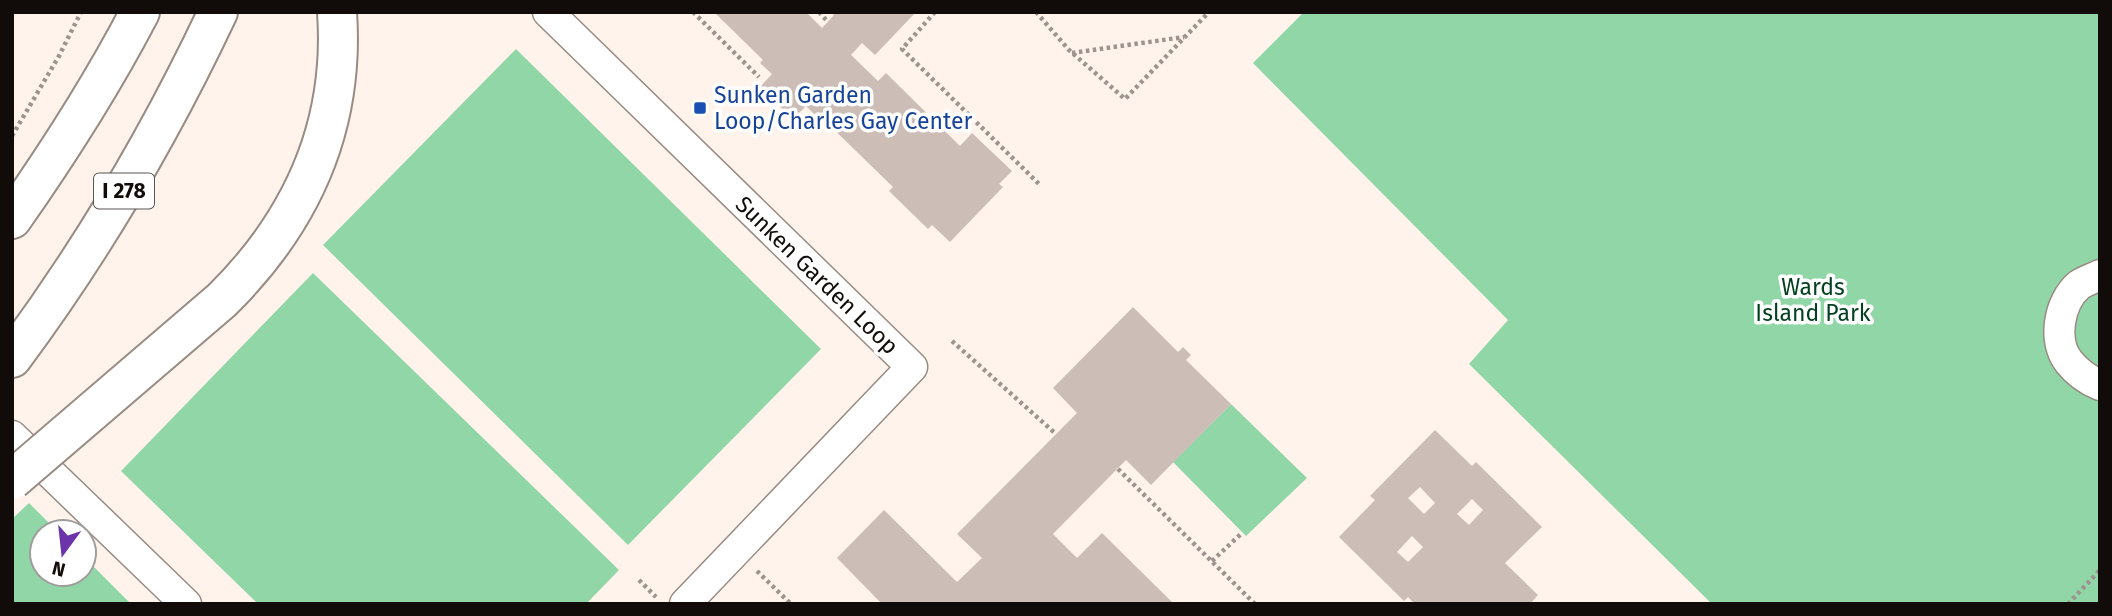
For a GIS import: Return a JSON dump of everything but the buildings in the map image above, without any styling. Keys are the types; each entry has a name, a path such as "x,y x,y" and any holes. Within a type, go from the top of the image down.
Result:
{"highway":[{"path":"12,219 90,103 140,12"},
{"name":"I 278","path":"12,358 92,245 144,159 218,12"},
{"path":"12,480 222,300 242,281 278,236 305,189 331,114 338,58 337,12"}],"street":[{"name":"Sunken Garden Loop","path":"548,12 912,368 685,604"},
{"path":"2100,275 2079,285 2066,302 2060,321 2060,342 2067,360 2082,376 2100,385"},
{"path":"12,436 186,604"}],"path":[{"path":"12,136 59,56 81,12"},
{"path":"693,12 759,77"},
{"path":"819,12 828,22"},
{"path":"935,12 902,49 1040,185"},
{"path":"1036,12 1072,53 1125,99 1209,12"},
{"path":"1072,53 1185,36"},
{"path":"952,341 1056,435"},
{"path":"1118,469 1255,604"},
{"path":"1212,561 1242,533"},
{"path":"736,551 791,604"},
{"path":"2067,604 2100,570"},
{"path":"639,580 664,604"}],"green space":[{"name":"Wards Island Park","path":"1304,12 2100,12 2100,604 1712,604 1469,364 1508,320 1253,63"},
{"path":"516,49 821,349 628,545 323,245"},
{"path":"313,273 619,570 586,604 258,604 121,471"},
{"path":"1231,404 1307,478 1246,536 1173,462"},
{"path":"29,503 44,518 28,518 28,588 98,588 98,571 131,604 12,604 12,519"}],"place":[{"name":"Sunken Garden Loop/Charles Gay Center","path":"700,108"}]}
